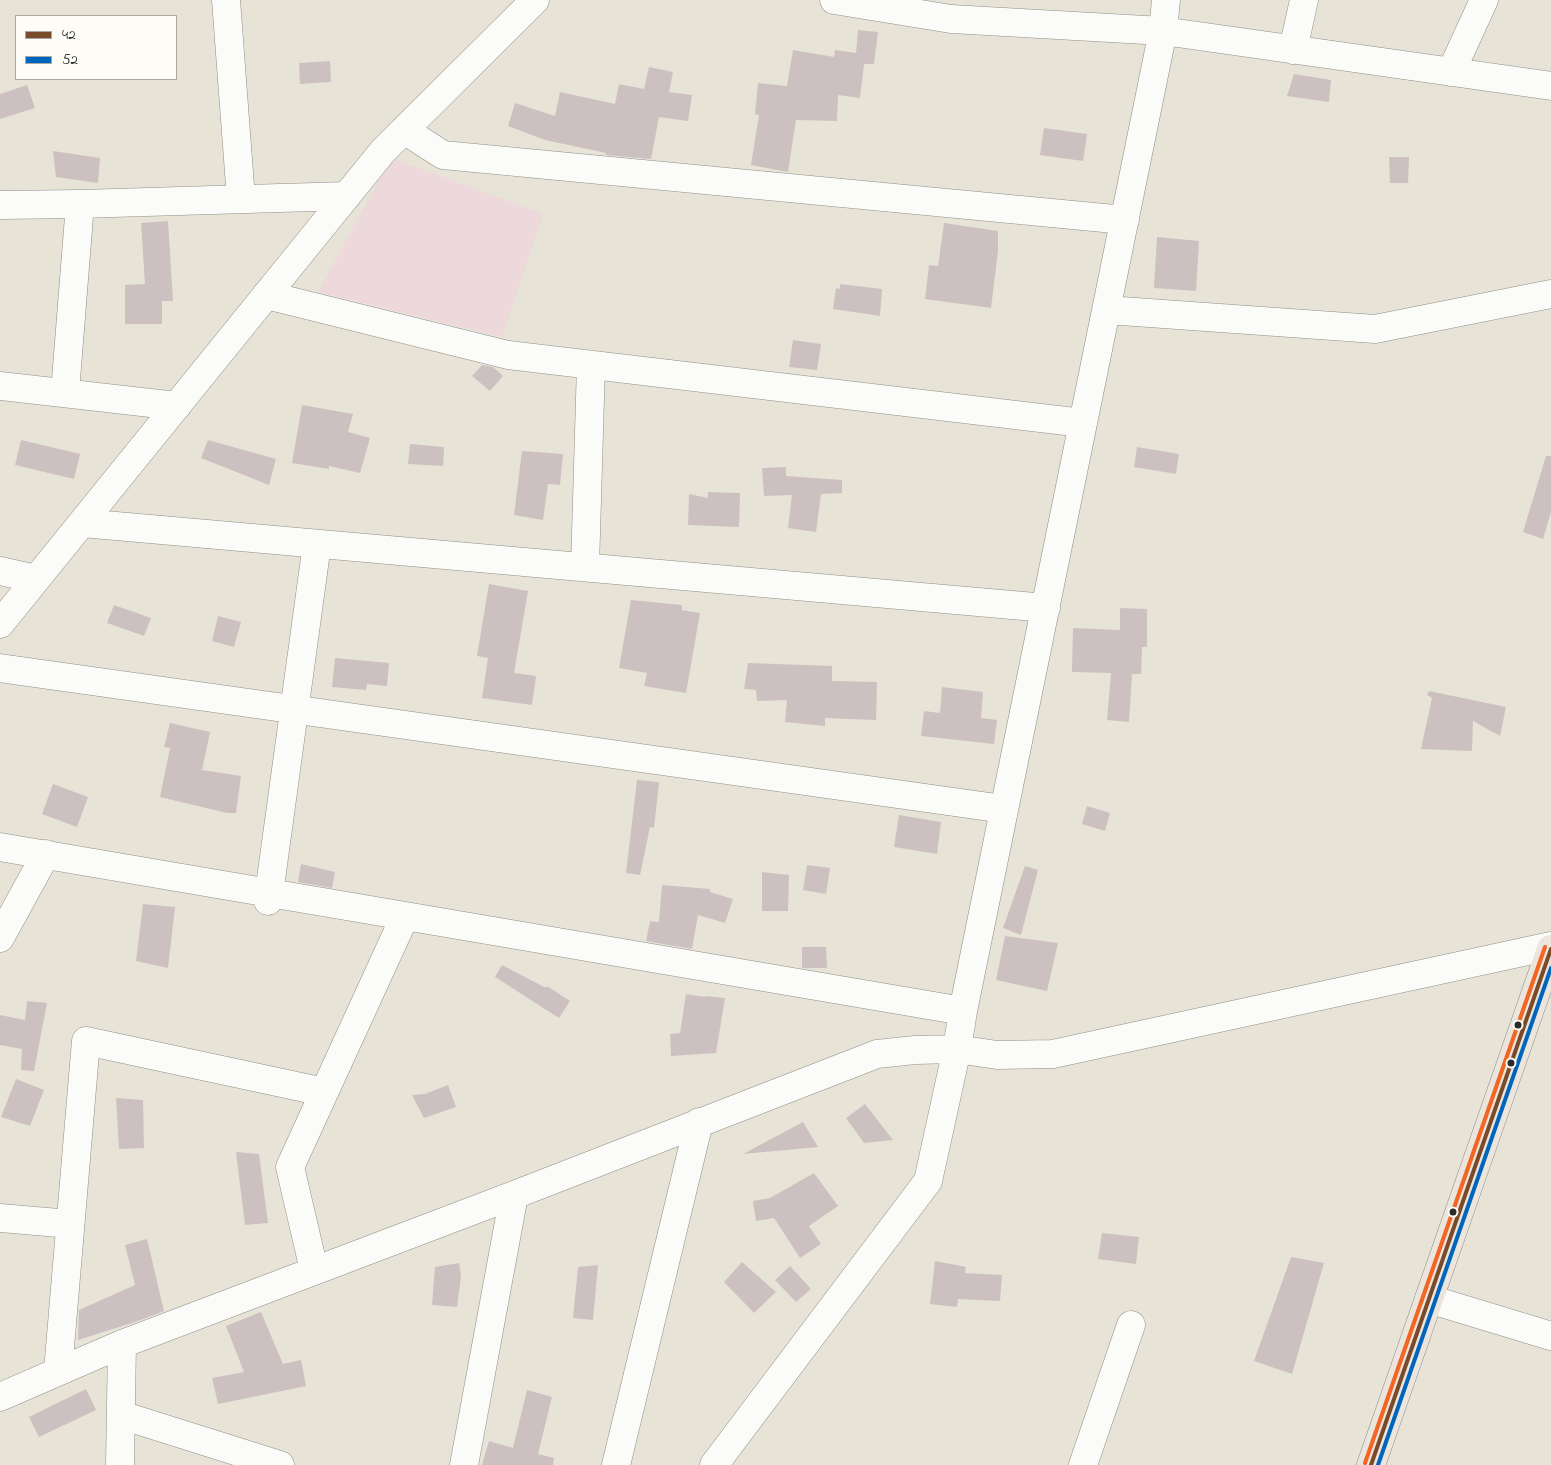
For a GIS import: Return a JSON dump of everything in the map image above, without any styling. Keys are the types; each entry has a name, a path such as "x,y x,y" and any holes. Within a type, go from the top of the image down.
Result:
{"highway":[{"path":"1371,1465 1551,947"}],"street":[{"path":"226,0 241,199"},
{"path":"0,624 383,151 535,0"},
{"path":"834,0 950,20 1163,31 1551,86"},
{"path":"714,1465 928,1181 957,1049 963,1011 1125,220 1163,31 1166,0"},
{"path":"1293,50 1304,0"},
{"path":"1451,72 1484,0"},
{"path":"404,130 443,155 1125,220"},
{"path":"0,205 347,196"},
{"path":"65,392 80,204"},
{"path":"1106,310 1376,329 1551,294"},
{"path":"266,295 508,355 1083,423"},
{"path":"584,567 591,365"},
{"path":"0,386 176,406"},
{"path":"82,523 1046,608"},
{"path":"268,897 317,544"},
{"path":"0,571 36,579"},
{"path":"0,668 1004,809"},
{"path":"0,847 46,854 268,897 405,916 963,1011"},
{"path":"0,938 46,854"},
{"path":"314,1270 290,1167 405,916"},
{"path":"0,1397 122,1344 877,1054 915,1050 957,1049 997,1054 1053,1054 1551,947"},
{"path":"58,1371 86,1040 324,1092"},
{"path":"616,1465 699,1122"},
{"path":"464,1465 514,1195"},
{"path":"0,1218 70,1224"},
{"path":"1429,1299 1551,1336"},
{"path":"1083,1465 1131,1325"},
{"path":"120,1465 122,1344"},
{"path":"121,1415 280,1465"}],"shaded area":[{"path":"391,158 543,214 502,337 318,292"}],"building":[{"path":"858,30 878,32 874,64 864,64 860,98 838,95 837,121 796,120 788,172 751,165 759,115 755,114 758,83 787,86 793,50 834,57 835,50 856,53"},
{"path":"330,61 331,82 300,84 299,63"},
{"path":"649,67 673,72 669,92 692,95 688,121 659,117 651,159 606,155 606,153 545,140 508,126 515,103 555,116 560,92 615,104 619,84 644,89"},
{"path":"1294,74 1331,80 1329,102 1287,96"},
{"path":"27,85 35,108 0,119 0,94"},
{"path":"1044,128 1087,134 1083,161 1040,155"},
{"path":"53,151 100,158 98,183 56,177"},
{"path":"1389,157 1409,157 1408,183 1390,183"},
{"path":"168,221 173,301 162,301 162,324 125,324 125,285 145,284 141,223"},
{"path":"944,223 998,231 998,251 991,308 925,299 929,265 938,266"},
{"path":"1157,237 1199,241 1196,291 1154,288"},
{"path":"840,284 882,289 880,316 833,309 836,288 840,289"},
{"path":"793,340 821,344 817,370 789,367"},
{"path":"482,365 493,367 503,376 490,391 472,376"},
{"path":"302,405 353,414 348,432 370,438 360,473 329,466 329,469 292,463"},
{"path":"21,440 80,454 74,479 15,465"},
{"path":"208,440 276,459 269,485 201,458"},
{"path":"410,444 444,447 443,466 408,464"},
{"path":"1137,447 1179,454 1176,474 1134,467"},
{"path":"522,451 563,454 560,485 548,484 543,520 514,515"},
{"path":"1546,456 1551,456 1551,512 1543,539 1523,532"},
{"path":"786,467 786,476 842,480 842,493 821,494 816,532 788,528 792,495 764,496 762,468"},
{"path":"708,492 740,493 739,527 688,525 689,494 708,498"},
{"path":"489,584 528,591 514,673 536,676 532,705 482,698 488,658 477,656"},
{"path":"631,600 682,605 682,610 700,613 686,693 644,686 647,673 619,668"},
{"path":"114,605 151,618 144,636 107,623"},
{"path":"1120,608 1147,609 1147,647 1142,647 1141,674 1132,674 1129,722 1107,720 1111,673 1072,672 1073,628 1120,630"},
{"path":"218,616 241,622 234,647 212,641"},
{"path":"335,658 389,663 387,686 367,684 366,690 332,687"},
{"path":"748,663 832,666 832,681 877,682 876,720 825,718 825,726 785,722 787,700 757,701 756,690 744,689"},
{"path":"942,687 983,692 981,718 997,720 994,744 921,736 924,711 940,713"},
{"path":"1429,691 1506,707 1500,736 1473,721 1472,751 1421,749 1432,698 1427,695"},
{"path":"170,723 210,732 202,770 241,776 236,813 227,813 160,797 170,748 164,747"},
{"path":"637,780 659,782 654,828 650,827 640,875 626,873"},
{"path":"53,784 88,797 77,827 42,814"},
{"path":"1087,806 1110,813 1105,831 1082,824"},
{"path":"899,815 941,822 937,854 894,847"},
{"path":"301,864 335,872 332,888 298,882"},
{"path":"807,865 830,868 826,894 803,890"},
{"path":"1025,866 1038,870 1021,935 1003,928"},
{"path":"762,872 789,875 788,911 762,911"},
{"path":"662,885 710,889 710,892 733,899 725,923 698,915 692,949 646,941 650,921 659,922"},
{"path":"143,904 175,907 168,968 136,961"},
{"path":"1005,936 1058,943 1047,991 996,980"},
{"path":"802,947 826,947 827,968 802,968"},
{"path":"502,965 546,988 547,986 570,1001 559,1018 495,977"},
{"path":"686,994 725,998 716,1053 671,1056 670,1034 680,1033"},
{"path":"27,1001 47,1003 34,1071 21,1070 22,1049 0,1045 0,1015 25,1020"},
{"path":"16,1079 44,1090 30,1126 1,1117"},
{"path":"448,1085 456,1107 424,1118 412,1095 425,1094"},
{"path":"116,1098 143,1100 144,1148 119,1149"},
{"path":"865,1104 893,1140 864,1143 846,1118"},
{"path":"803,1122 818,1147 743,1154"},
{"path":"236,1152 259,1154 268,1223 245,1225"},
{"path":"814,1173 838,1206 809,1226 821,1244 800,1258 774,1218 756,1221 753,1201 770,1198"},
{"path":"1102,1233 1139,1237 1136,1264 1098,1259"},
{"path":"147,1239 164,1311 78,1340 79,1310 135,1285 125,1245"},
{"path":"1291,1257 1324,1263 1292,1374 1254,1361"},
{"path":"935,1261 966,1267 965,1273 1002,1275 1000,1301 958,1299 957,1307 930,1304"},
{"path":"742,1262 776,1292 754,1313 724,1282"},
{"path":"459,1263 461,1277 457,1307 432,1305 435,1267"},
{"path":"598,1265 593,1320 573,1318 578,1267"},
{"path":"790,1266 811,1289 796,1302 775,1280"},
{"path":"261,1312 283,1364 301,1360 306,1386 218,1404 212,1378 244,1372 226,1326"},
{"path":"86,1389 96,1410 39,1437 29,1417"},
{"path":"527,1390 552,1397 538,1454 554,1458 553,1465 482,1465 489,1441 513,1448"}],"transit line":[{"path":"1365,1463 1545,947"},
{"name":"42","path":"1371,1465 1551,949"},
{"name":"52","path":"1378,1465 1551,968"}]}
